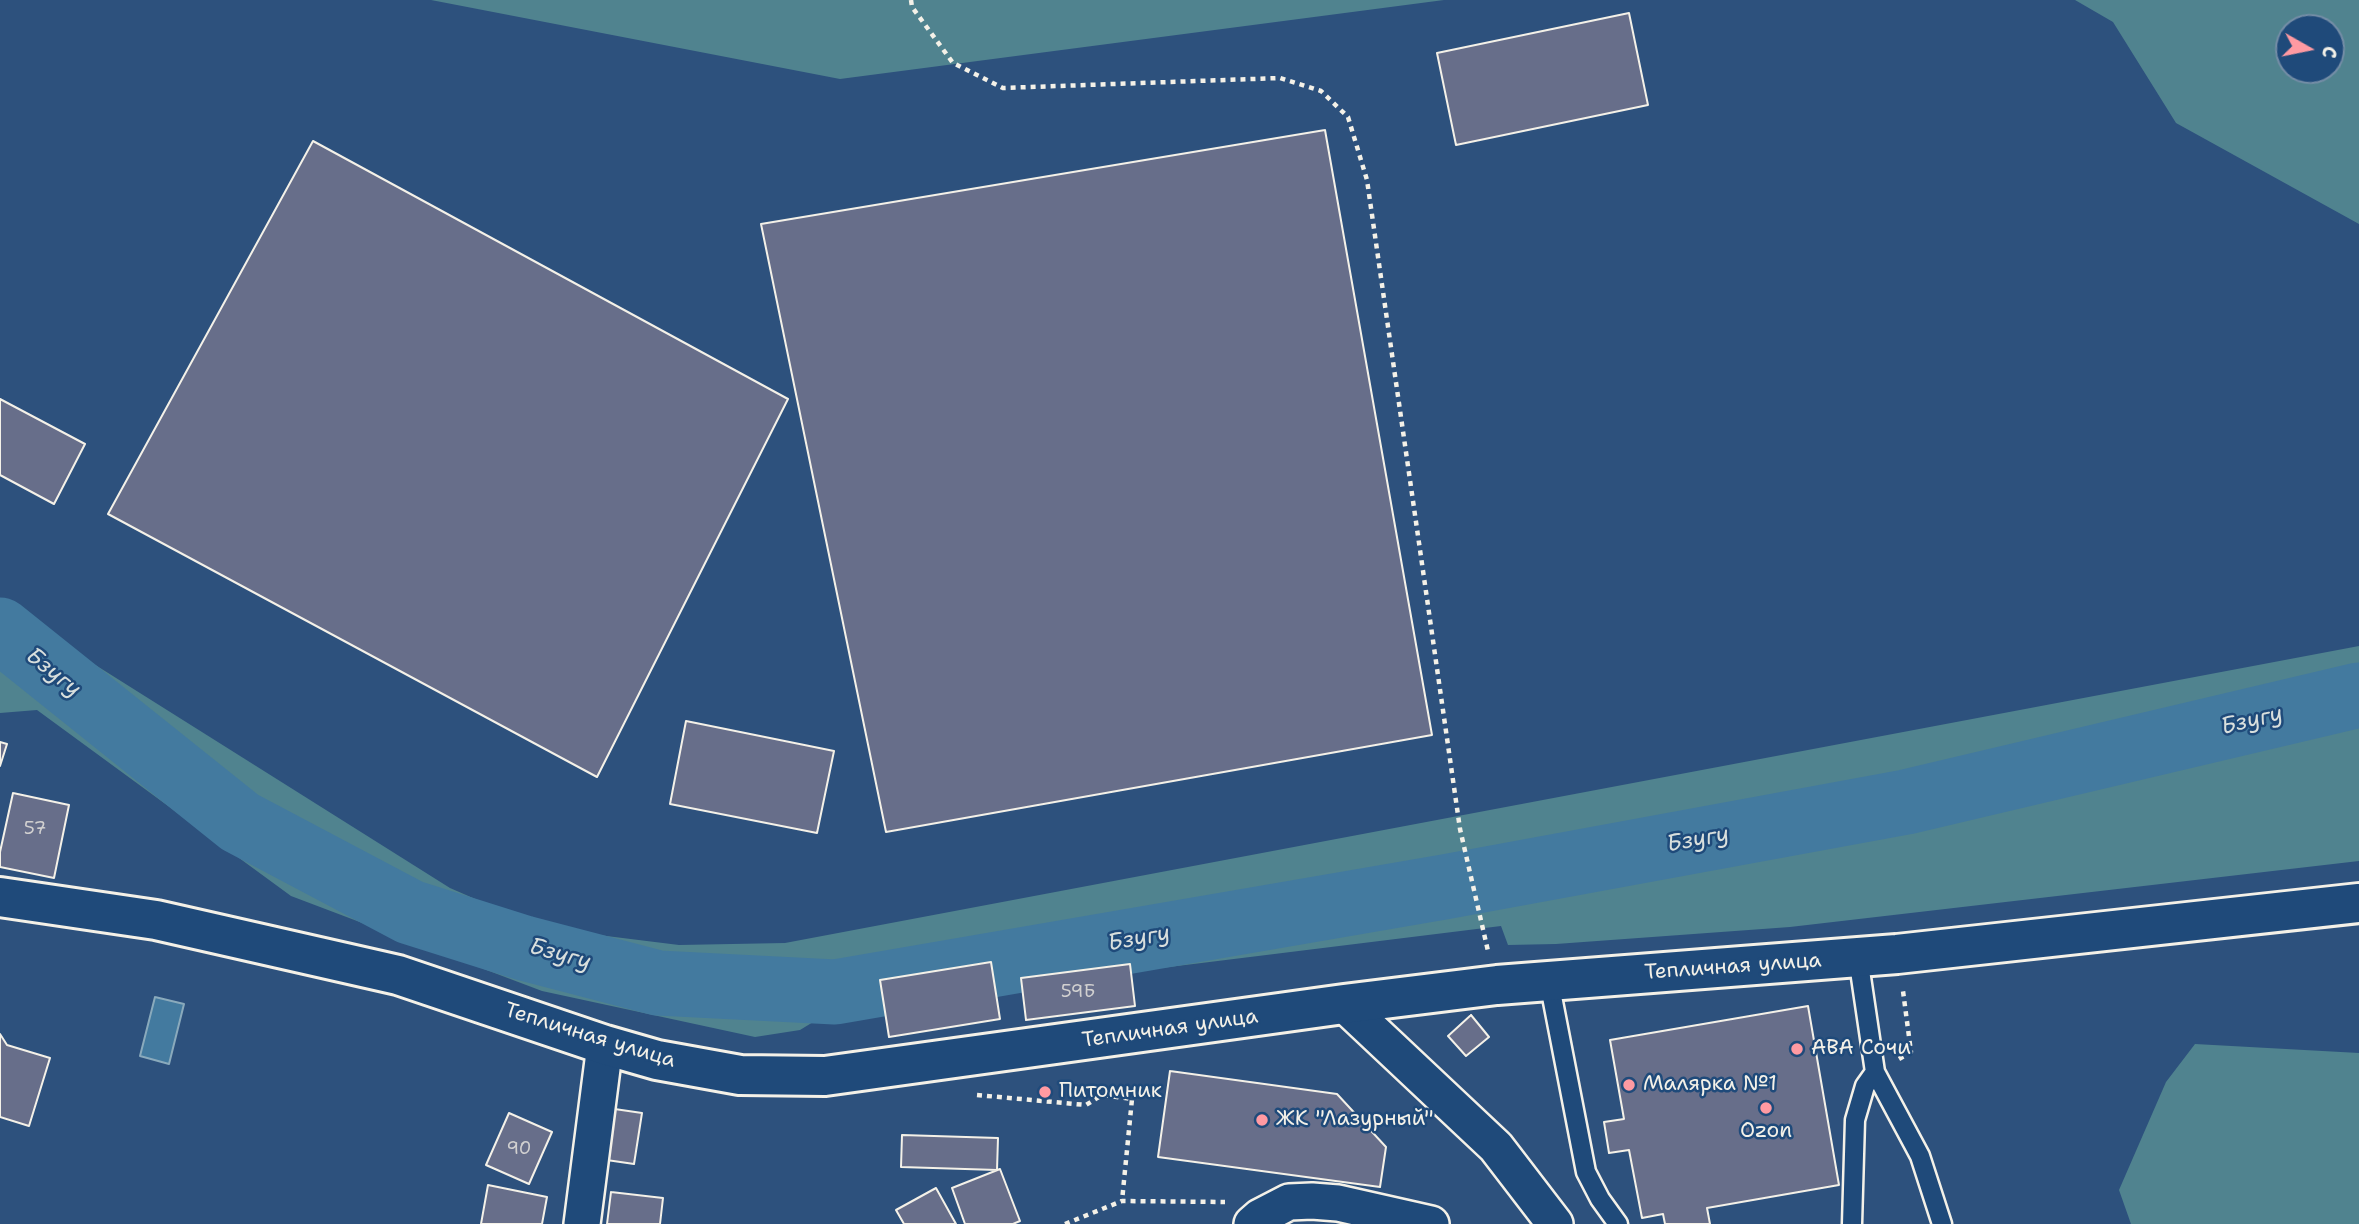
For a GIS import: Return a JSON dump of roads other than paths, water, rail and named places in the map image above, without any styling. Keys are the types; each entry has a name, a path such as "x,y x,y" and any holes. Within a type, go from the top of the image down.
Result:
{"street":[{"name":"Тепличная улица","path":"0,897 156,920 398,975 657,1060 740,1075 825,1076 1497,985 1858,957 2359,903"},
{"path":"1344,1004 1496,1147 1555,1224"},
{"path":"582,1224 605,1045"},
{"path":"1242,1213 1260,1217 1289,1202 1312,1201 1338,1203 1431,1224"}],"lane":[{"path":"1858,957 1875,1072 1920,1156 1942,1224"},
{"path":"1549,981 1586,1172 1600,1199 1618,1224"},
{"path":"1852,1224 1855,1120 1865,1086 1875,1072"}],"water":[{"path":"155,997 184,1004 169,1064 140,1056"}],"waterway":[{"name":"Бзугу","path":"0,630 240,822 410,912 524,948 658,983 835,992 1444,887 1906,802 2359,695"}],"place":[{"name":"АВА Сочи","path":"1797,1049"},
{"name":"Малярка №1","path":"1629,1085"},
{"name":"Питомник","path":"1045,1092"},
{"name":"Ozon","path":"1766,1108"},
{"name":"ЖК \"Лазурный\"","path":"1262,1120"}]}
